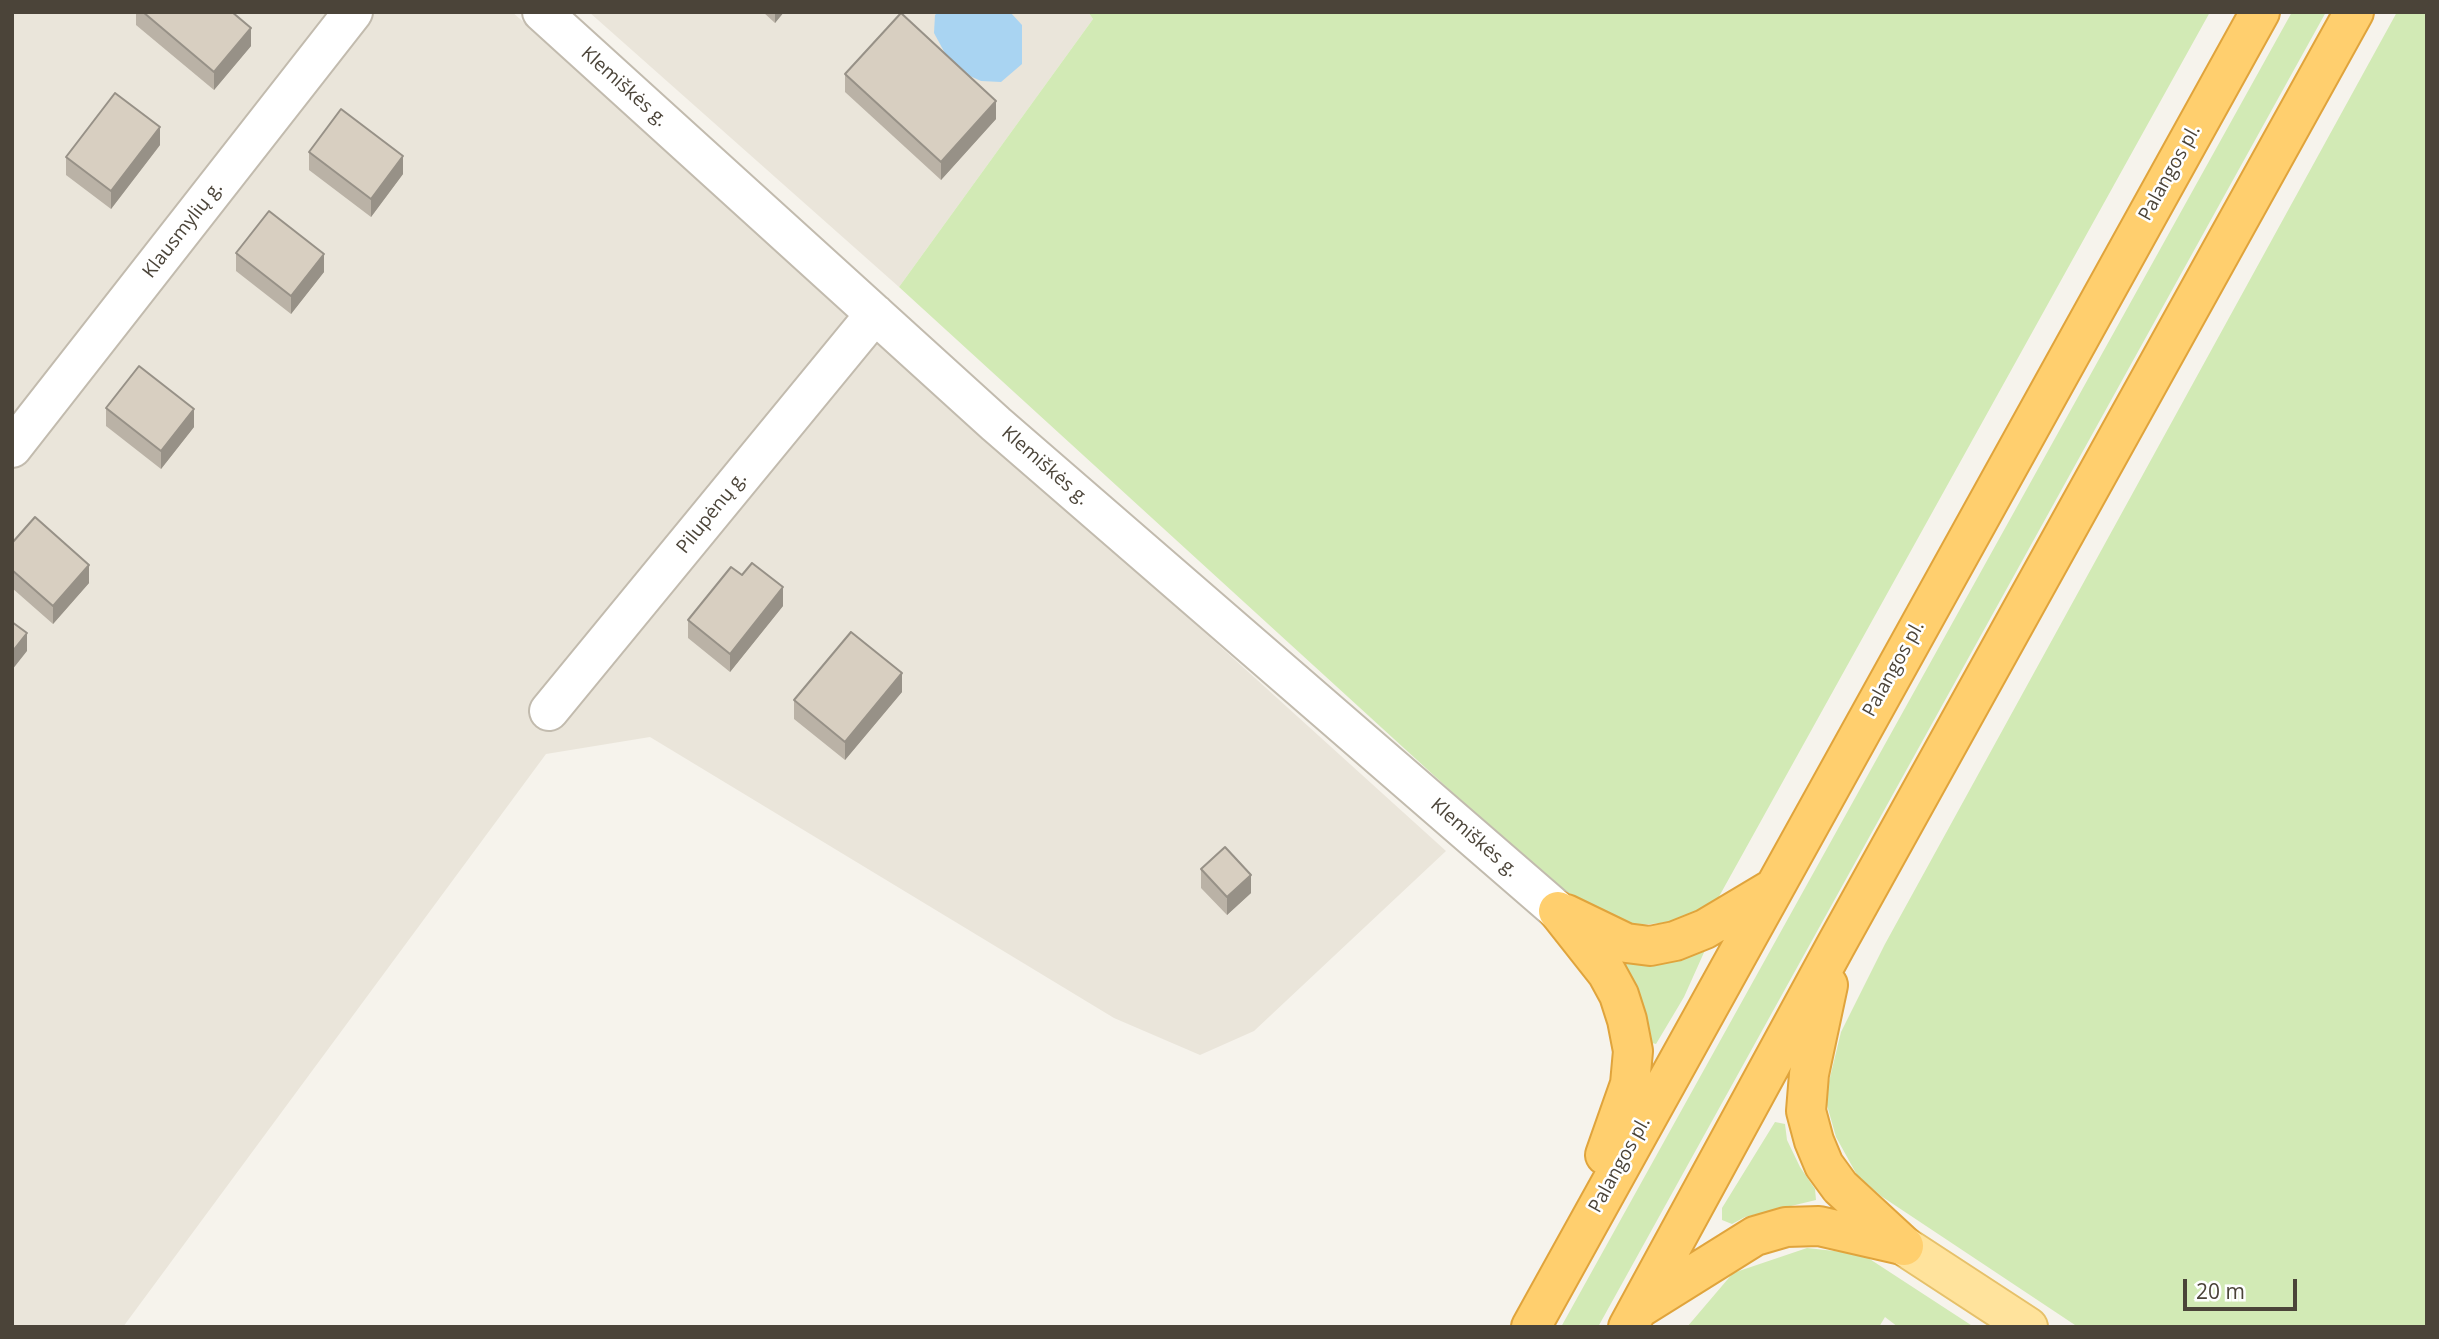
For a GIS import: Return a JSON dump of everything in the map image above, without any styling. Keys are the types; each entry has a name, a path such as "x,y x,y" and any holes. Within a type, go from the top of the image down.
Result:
{"highway":[{"name":"Palangos pl.","path":"1531,1327 2260,12"},
{"path":"1633,1318 1836,945 2354,12"},
{"path":"1558,911 1626,943 1650,946 1675,941 1705,929 1772,888"},
{"path":"1558,911 1607,973 1619,995 1633,1051 1630,1084 1570,1256"},
{"path":"1836,945 1809,1074 1806,1111 1824,1165 1840,1186 1904,1246"},
{"path":"1633,1318 1755,1236 1786,1227 1819,1226 1904,1246"}],"main road":[{"path":"1904,1246 2028,1327"}],"street":[{"name":"Klausmylių g.","path":"12,448 353,12"},
{"name":"Klemiškės g.","path":"542,12 1007,433 1558,911"},
{"name":"Pilupėnų g.","path":"549,711 875,314"}],"shaded area":[{"path":"12,12 512,12 704,179 1446,851 1254,1031 1200,1055 1114,1018 650,737 546,754 123,1327 12,1327"},
{"path":"589,12 1088,12 1093,19 899,287"}],"green space":[{"path":"1088,12 2210,12 1716,902 1680,921 1621,927 1578,907 899,287 1093,19"},
{"path":"2292,12 2326,12 1598,1327 1561,1327"},
{"path":"2397,12 2427,12 2427,1327 2078,1327 1881,1196 1857,1175 1836,1137 1825,1098 1841,1032 1885,944"},
{"path":"1706,948 1684,997 1656,1044 1648,1042 1623,963 1628,958"},
{"path":"1775,1122 1785,1124 1787,1140 1800,1167 1815,1189 1816,1200 1745,1217 1732,1224 1722,1220 1722,1208"},
{"path":"1807,1248 1862,1254 1974,1327 1898,1327 1885,1317 1879,1327 1687,1327 1733,1273"}],"water":[{"path":"938,12 1010,12 1022,25 1022,64 1001,82 981,81 961,72 946,55 934,33 935,15"}],"building":[{"path":"143,12 232,12 251,28 214,72"},
{"path":"901,13 996,101 941,162 845,74"},
{"path":"115,93 160,127 111,191 66,157"},
{"path":"341,109 403,156 371,199 309,152"},
{"path":"269,211 324,254 291,296 236,253"},
{"path":"139,366 194,409 161,451 106,408"},
{"path":"35,517 89,565 53,606 12,570 12,543"},
{"path":"752,563 783,587 730,654 688,620 731,567 742,575"},
{"path":"12,622 27,633 12,652"},
{"path":"851,632 902,673 845,742 794,700"},
{"path":"1225,847 1251,875 1227,897 1201,869"}]}
